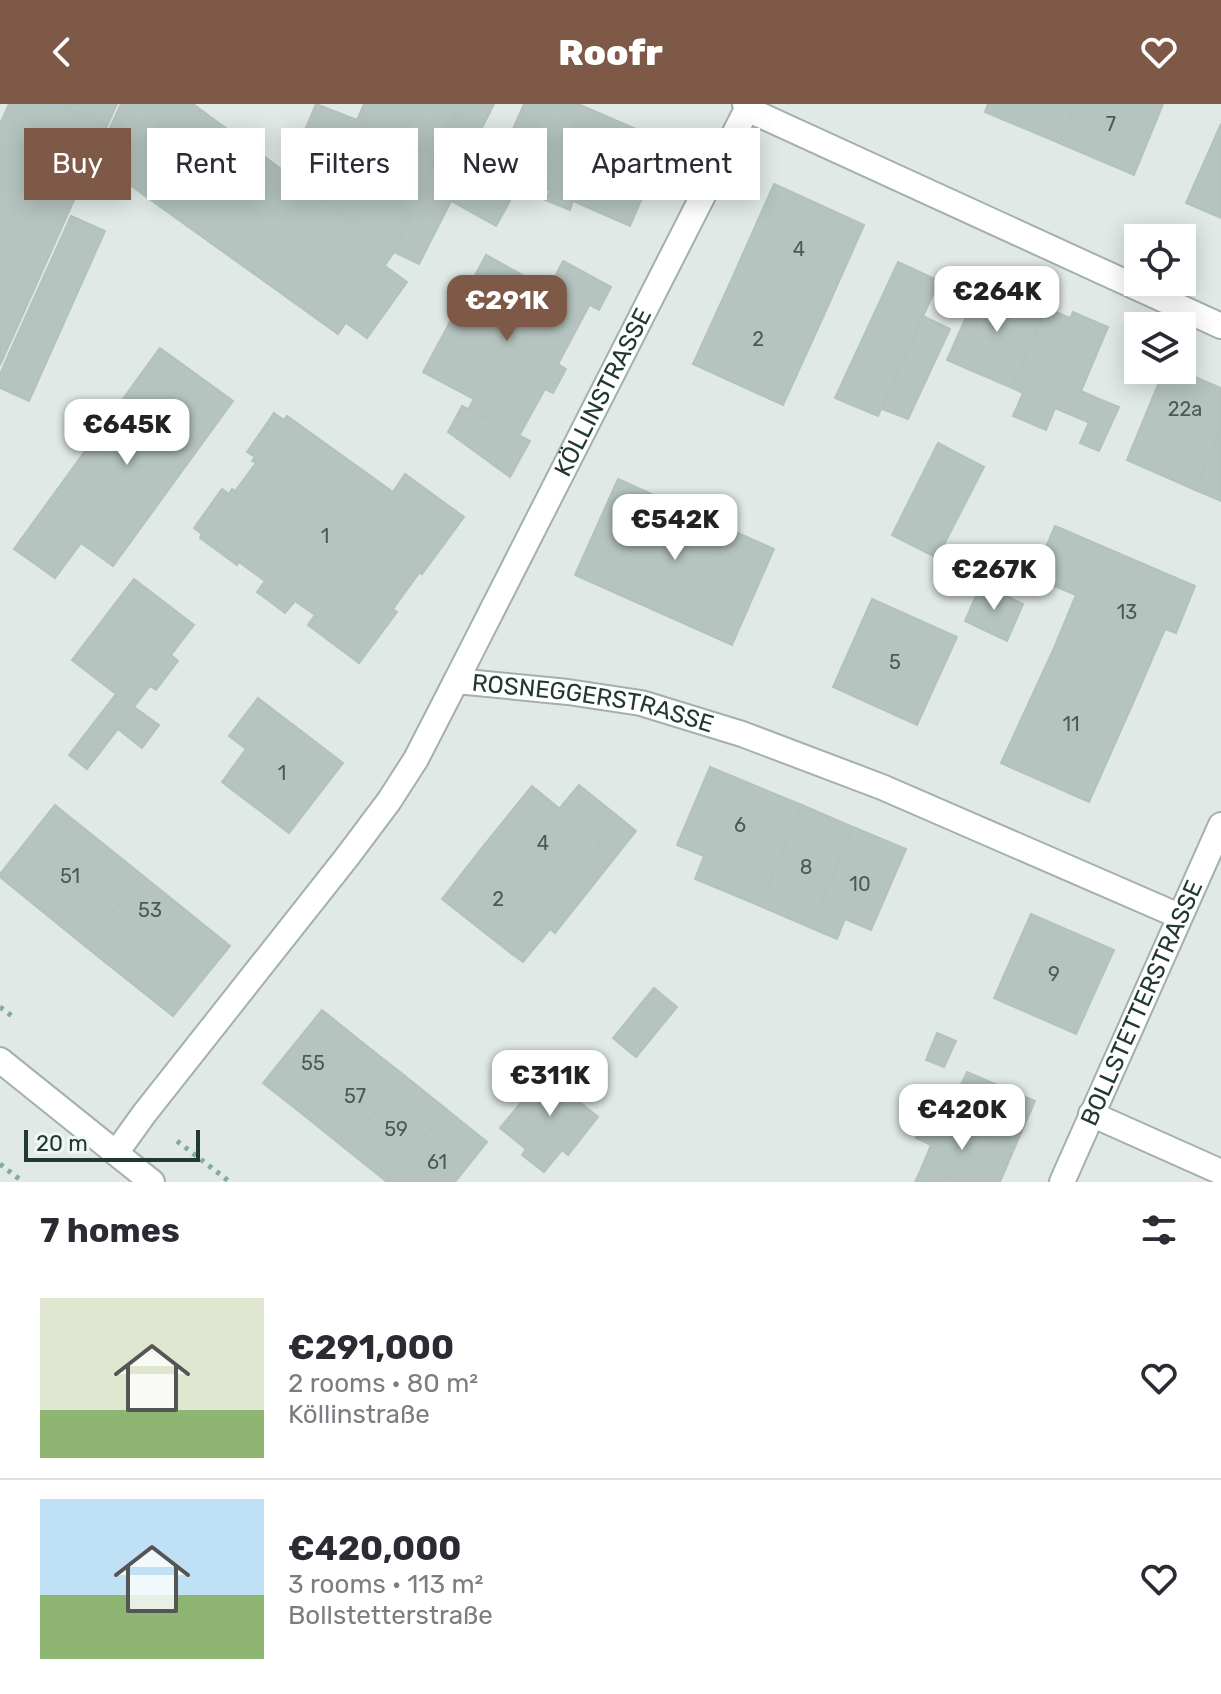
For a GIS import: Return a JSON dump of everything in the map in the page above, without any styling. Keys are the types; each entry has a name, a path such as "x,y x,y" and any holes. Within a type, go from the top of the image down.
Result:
{"street":[{"path":"746,107 1221,326"},
{"name":"KÖLLINSTRASSE","path":"456,681 746,107"},
{"name":"ROSNEGGERSTRASSE","path":"116,1153 389,801 416,759 456,681 641,703 742,734 882,787 1179,916"},
{"name":"BOLLSTETTERSTRASSE","path":"1062,1182 1221,825"},
{"path":"0,1060 152,1182"},
{"path":"1091,1114 1221,1172"}],"path":[{"path":"0,1164 23,1182"}],"building":[{"path":"9,104 57,104 107,126 24,128 24,200 74,200 49,256 0,234 0,124"},
{"path":"57,104 117,104 107,126"},
{"path":"121,104 193,104 226,128 147,128 147,197 131,186 131,128 110,128"},
{"path":"316,104 375,128 306,128"},
{"path":"364,104 460,104 449,128 434,128 434,155 418,148 418,128 375,128 357,120"},
{"path":"460,104 494,104 482,128 449,128"},
{"path":"524,104 578,104 634,128 563,128 563,200 641,200 630,226 573,201 570,210 545,200 550,191 547,190 547,128 514,128"},
{"path":"988,104 1076,104 1059,143 985,112"},
{"path":"1076,104 1163,104 1134,175 1059,143"},
{"path":"1221,124 1221,218 1186,203"},
{"path":"418,148 434,155 418,197"},
{"path":"265,157 281,169 281,200 323,200 394,252 338,334 151,200 265,200"},
{"path":"434,162 434,200 510,201 496,226 451,201 419,264 394,252"},
{"path":"774,184 864,225 824,315 734,274"},
{"path":"324,200 417,200 394,252"},
{"path":"71,216 105,231 29,401 0,388 0,374"},
{"path":"0,234 49,256 0,365"},
{"path":"486,255 535,282 538,277 590,304 558,364 566,369 553,393 545,389 519,436 469,408 474,399 423,372"},
{"path":"563,261 611,287 599,310 551,284"},
{"path":"898,262 939,281 878,416 835,398"},
{"path":"385,266 407,282 367,338 345,322"},
{"path":"734,274 824,315 783,405 693,364"},
{"path":"982,281 1046,308 1012,388 947,360"},
{"path":"1046,308 1070,318 1073,312 1108,327 1081,391 1099,399 1090,423 1055,408 1046,430 1013,416 1023,393 1012,388"},
{"path":"923,316 950,329 908,419 882,409"},
{"path":"160,348 233,401 113,566 81,543 55,578 14,549"},
{"path":"1196,377 1221,388 1221,430 1195,490 1127,460 1158,384 1196,384"},
{"path":"1099,399 1119,407 1099,451 1080,443"},
{"path":"462,406 530,441 510,477 448,432"},
{"path":"274,413 284,420 287,416 393,492 405,474 464,517 393,609 397,612 359,663 308,625 315,615 295,601 285,613 257,592 265,581 200,538 202,534 194,528 222,489 229,494 232,489 235,491 256,463 252,461 255,457 247,452"},
{"path":"1221,430 1221,501 1195,490"},
{"path":"938,443 984,467 937,558 892,535"},
{"path":"618,479 774,549 732,645 575,575"},
{"path":"1055,526 1195,586 1176,633 1165,629 1141,685 1054,648 1076,595 1033,577"},
{"path":"134,579 194,625 171,655 178,661 156,690 150,686 134,707 159,725 142,748 118,729 87,769 69,755 116,694 72,660"},
{"path":"981,584 1023,604 1007,641 965,621"},
{"path":"872,599 957,637 917,725 833,687"},
{"path":"1054,648 1141,685 1089,802 1001,763"},
{"path":"258,698 343,763 289,833 222,782 246,749 229,736"},
{"path":"710,767 802,805 760,906 695,879 704,856 677,845"},
{"path":"579,785 636,831 555,933 550,929 523,962 512,954 600,842 559,809"},
{"path":"532,786 600,842 555,900 485,844"},
{"path":"55,805 142,875 85,946 0,877"},
{"path":"802,805 853,827 811,928 760,906"},
{"path":"853,827 906,849 871,930 845,919 837,939 811,928"},
{"path":"485,844 555,900 512,954 442,899"},
{"path":"142,875 230,946 173,1016 85,946"},
{"path":"1031,914 1114,950 1076,1034 994,998"},
{"path":"654,988 677,1007 636,1057 613,1038"},
{"path":"322,1010 363,1043 305,1116 263,1083"},
{"path":"937,1033 956,1041 944,1067 926,1060"},
{"path":"363,1043 405,1076 346,1149 305,1116"},
{"path":"555,1061 581,1082 571,1095 598,1117 568,1155 562,1150 544,1172 522,1155 526,1149 500,1128"},
{"path":"967,1072 1035,1101 1014,1149 928,1112 938,1090 955,1097"},
{"path":"405,1076 446,1109 387,1182 346,1149"},
{"path":"446,1109 487,1142 455,1182 387,1182"},
{"path":"928,1112 1014,1149 1000,1182 957,1182 922,1167 931,1145 916,1138"},
{"path":"922,1167 957,1182 915,1182"}]}
